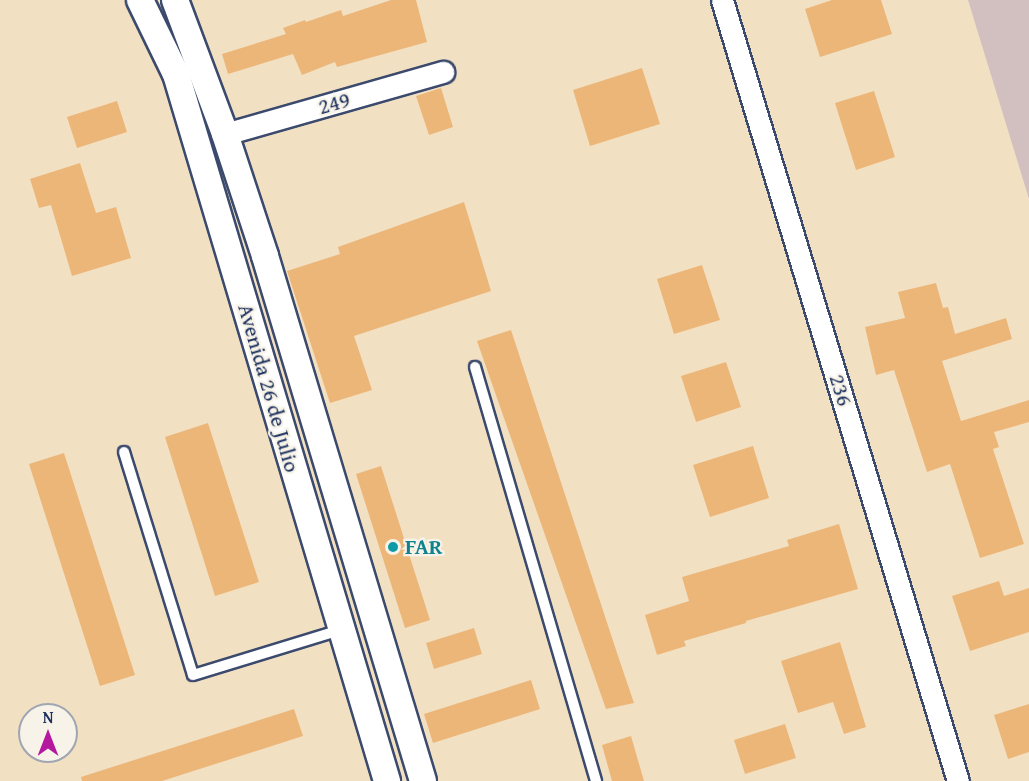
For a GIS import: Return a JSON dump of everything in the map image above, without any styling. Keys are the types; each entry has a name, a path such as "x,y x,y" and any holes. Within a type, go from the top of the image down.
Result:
{"street":[{"name":"Avenida 26 de Julio","path":"140,0 176,75 387,781"},
{"name":"Avenida 26 de Julio","path":"174,0 225,134 265,256 423,781"},
{"name":"236","path":"722,0 958,781"},
{"name":"249","path":"225,134 443,72"}],"lane":[{"path":"475,367 596,781"},
{"path":"124,452 193,675 340,630"}],"shaded area":[{"path":"968,0 1029,0 1029,199"}],"building":[{"path":"391,0 416,0 427,42 337,67 335,62 302,75 293,54 228,74 222,54 286,34 283,28 305,20 306,22 341,10 343,16"},
{"path":"832,0 881,0 892,34 820,57 805,9"},
{"path":"642,68 660,124 590,146 573,90"},
{"path":"441,88 453,127 429,135 416,96"},
{"path":"874,91 895,157 856,170 835,103"},
{"path":"117,101 127,132 77,148 67,117"},
{"path":"80,163 96,213 116,207 131,258 72,276 51,205 39,208 30,179"},
{"path":"464,202 491,291 354,336 372,390 330,403 287,271 340,254 338,247"},
{"path":"702,265 720,320 674,334 657,279"},
{"path":"936,283 943,308 948,307 955,334 1006,318 1012,339 942,361 961,421 1029,400 1029,422 994,432 999,447 993,449 1024,544 980,558 950,464 927,472 894,370 876,375 865,327 905,318 898,292"},
{"path":"511,330 634,703 606,709 477,341"},
{"path":"726,362 741,407 696,422 681,376"},
{"path":"208,423 259,582 215,596 165,437"},
{"path":"753,446 769,498 710,517 693,465"},
{"path":"64,453 135,675 100,686 29,464"},
{"name":"FAR","path":"381,466 430,620 405,628 356,474"},
{"path":"839,524 858,589 684,641 686,646 657,655 645,615 689,601 682,577 789,546 787,540"},
{"path":"999,581 1004,596 1029,588 1029,632 970,651 952,596"},
{"path":"474,628 482,654 434,669 426,643"},
{"path":"840,642 866,727 844,734 833,702 798,713 781,661"},
{"path":"531,680 540,709 433,743 424,714"},
{"path":"1029,704 1029,752 1008,759 994,715"},
{"path":"294,709 303,736 162,781 82,781 81,777"},
{"path":"785,724 796,758 745,774 734,740"},
{"path":"631,736 644,781 612,781 602,745"}],"place":[{"name":"FAR","path":"393,547"}]}
